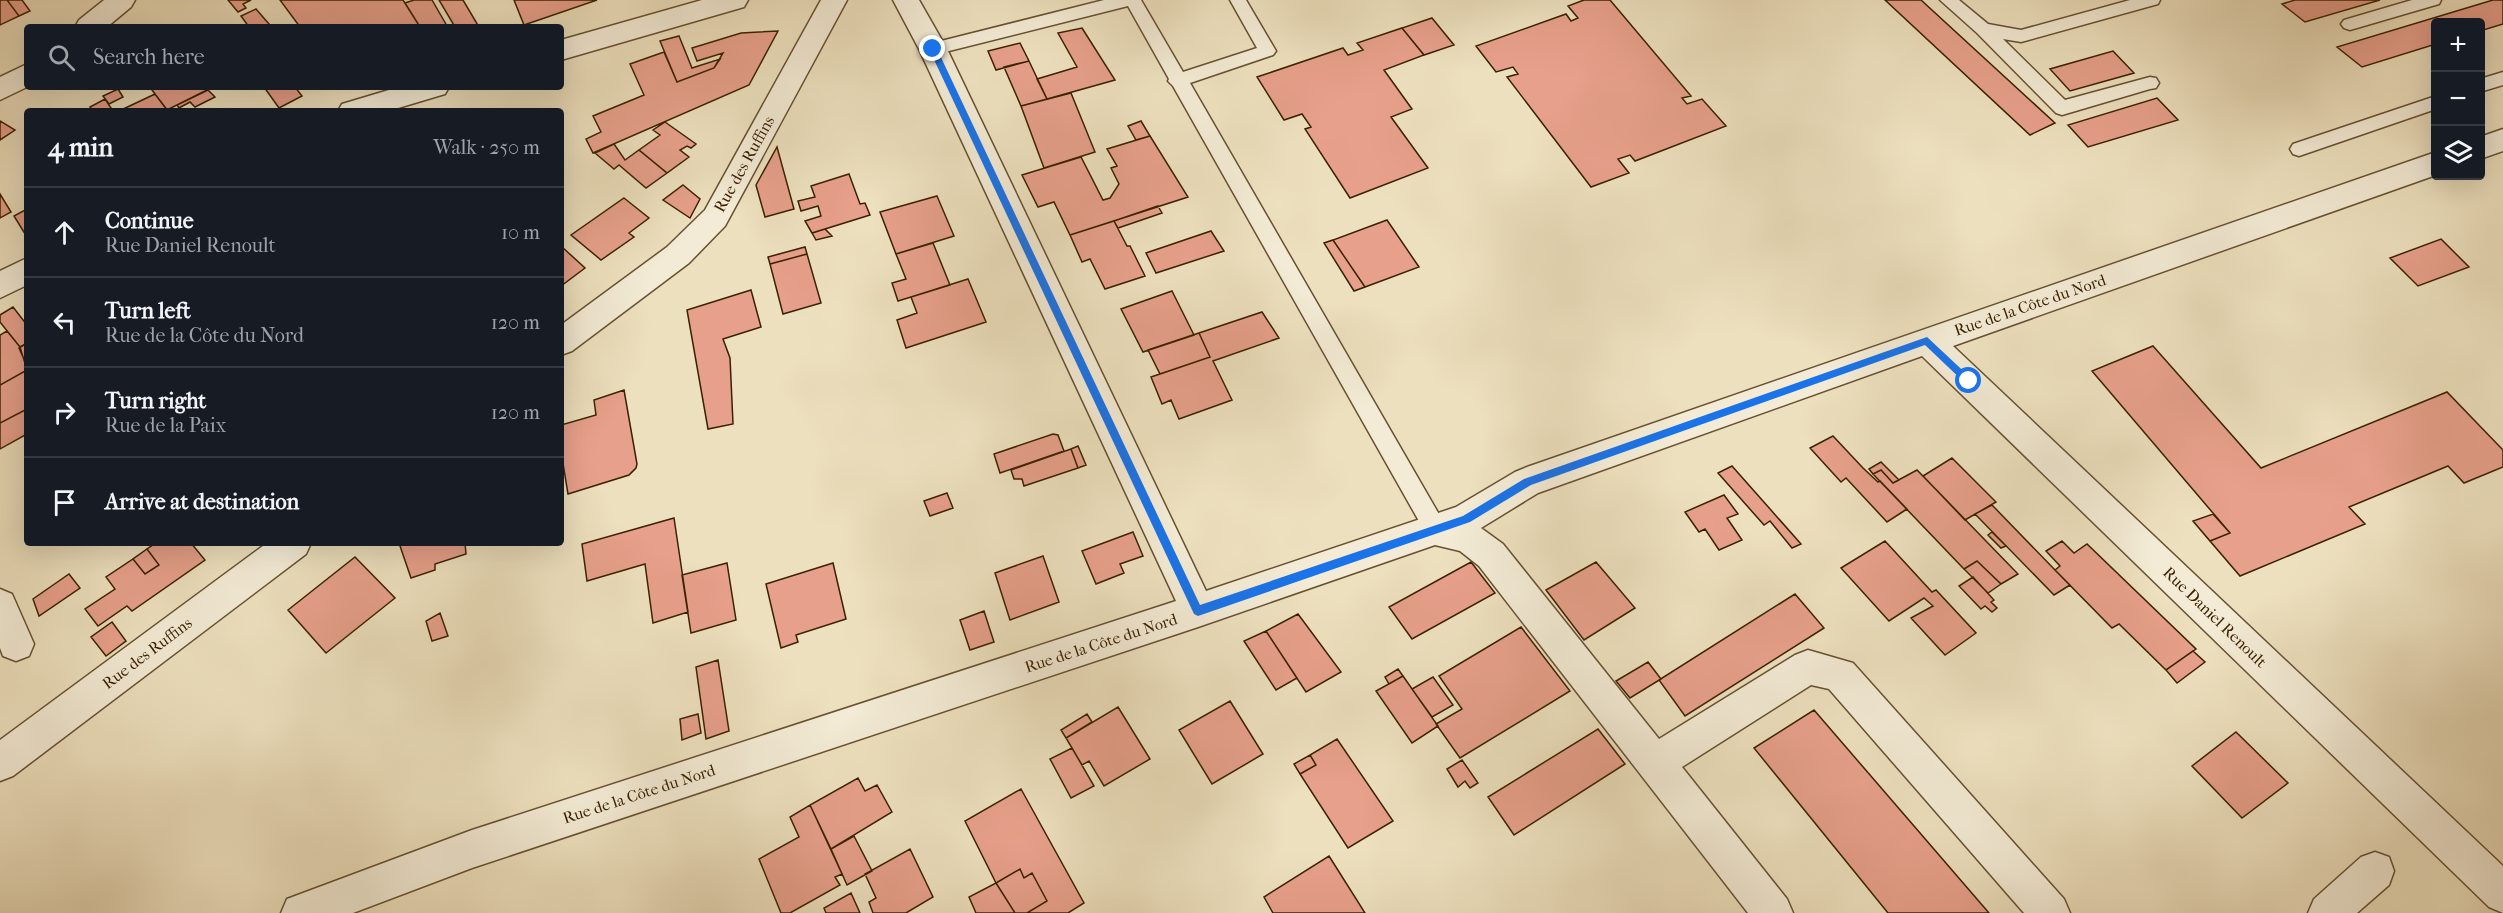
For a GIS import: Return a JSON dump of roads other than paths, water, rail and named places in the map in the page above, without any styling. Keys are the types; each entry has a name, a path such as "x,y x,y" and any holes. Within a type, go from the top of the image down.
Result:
{"street":[{"path":"93,24 122,0"},
{"path":"564,49 735,0"},
{"name":"Rue des Ruffins","path":"564,340 678,255 715,219 834,0"},
{"path":"906,0 933,49 1198,611"},
{"path":"0,90 24,76"},
{"path":"362,108 425,90"},
{"path":"2485,147 2503,140"},
{"name":"Rue de la Côte du Nord","path":"301,913 472,849 1198,611 1436,530 1466,519 1527,482 2431,166"},
{"path":"0,286 24,272"},
{"name":"Rue Daniel Renoult","path":"1927,341 2503,893"},
{"path":"1436,530 1464,536 1479,543 1773,913"},
{"name":"Rue des Ruffins","path":"0,763 290,546"},
{"path":"0,605 16,644"},
{"path":"1655,763 1808,667 1840,675 2050,913"},
{"path":"2328,913 2375,871"}],"lane":[{"path":"933,49 1128,0"},
{"path":"1133,0 1436,530"},
{"path":"1178,81 1267,51 1238,0"},
{"path":"1948,0 1983,29 2062,108 2150,83"},
{"path":"1983,29 2021,36 2152,0"},
{"path":"2350,24 2433,0"},
{"path":"2485,85 2503,78"},
{"path":"2299,149 2431,104"}]}
